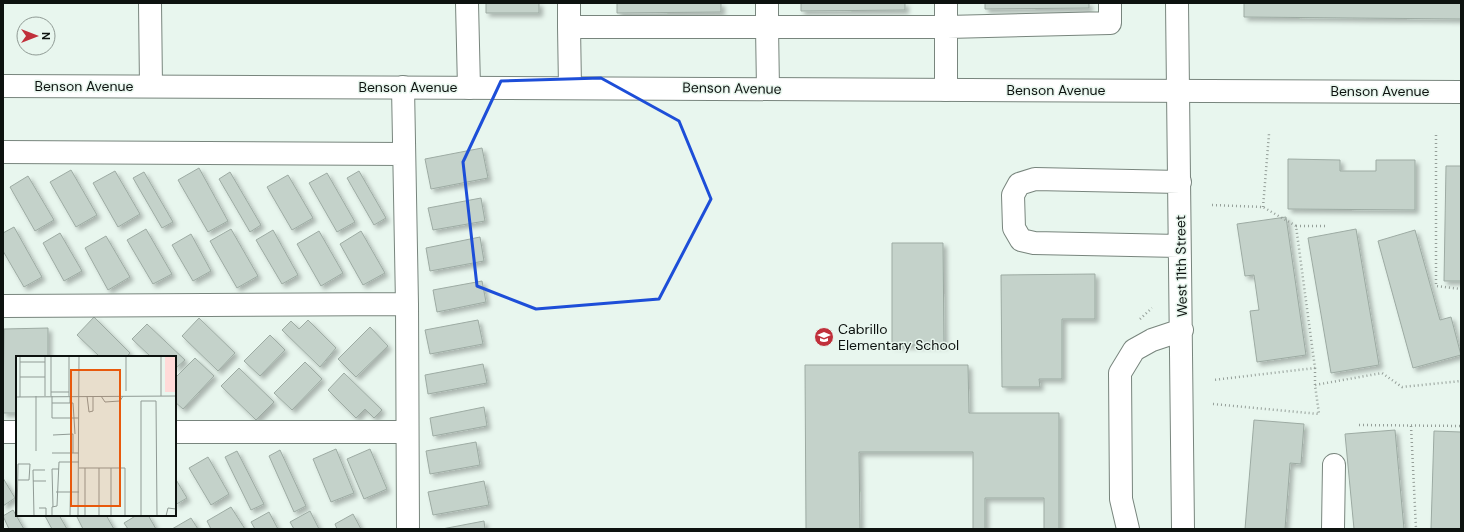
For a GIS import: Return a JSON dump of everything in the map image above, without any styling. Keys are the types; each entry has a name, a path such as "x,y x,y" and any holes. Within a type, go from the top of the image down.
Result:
{"main road":[{"path":"150,3 151,86"},
{"path":"467,3 469,88"},
{"path":"570,3 570,87"},
{"path":"767,3 768,89"},
{"path":"946,3 946,90"},
{"path":"569,27 947,26 1110,23 1110,3"},
{"name":"West 11th Street","path":"1177,3 1177,90 1180,182 1179,246 1182,330 1183,529"},
{"name":"Benson Avenue","path":"3,86 570,87 1461,92"},
{"path":"403,87 407,304 408,529"},
{"path":"3,152 404,154"},
{"path":"1179,246 1034,242 1021,240 1014,228 1014,195 1019,184 1035,179 1180,182"},
{"path":"3,306 407,304"},
{"path":"1128,529 1121,499 1120,373 1134,350 1152,340 1182,330"},
{"path":"3,432 16,432"},
{"path":"176,432 407,432"},
{"path":"1333,529 1334,466"}],"path":[{"path":"1263,207 1269,134"},
{"path":"1436,135 1436,286 1461,289"},
{"path":"1212,205 1263,207 1296,226 1327,226"},
{"path":"1213,404 1319,414 1315,385 1315,368 1296,226"},
{"path":"1213,380 1315,368"},
{"path":"1315,385 1382,373 1402,387 1461,381"},
{"path":"1359,425 1461,426"},
{"path":"1411,426 1416,529"}],"highlighted area":[{"path":"601,78 679,121 711,199 659,299 536,309 477,286 463,162 501,81"}],"building":[{"path":"486,3 539,3 539,13 486,13"},
{"path":"617,3 721,3 721,12 617,13"},
{"path":"801,3 905,3 905,10 801,11"},
{"path":"985,3 1089,3 1089,8 985,9"},
{"path":"1244,3 1461,3 1461,19 1244,17"},
{"path":"482,148 488,178 431,189 425,159"},
{"path":"1288,159 1340,160 1340,171 1376,171 1376,160 1415,160 1415,210 1288,209"},
{"path":"1446,166 1461,166 1461,281 1444,281"},
{"path":"199,168 228,221 208,232 178,180"},
{"path":"71,170 97,215 76,227 50,182"},
{"path":"115,171 140,214 118,227 93,183"},
{"path":"359,171 386,218 374,225 347,178"},
{"path":"144,172 173,222 162,228 133,178"},
{"path":"230,172 261,225 250,232 219,179"},
{"path":"327,173 355,222 337,232 309,183"},
{"path":"288,175 313,218 292,230 267,187"},
{"path":"28,176 54,220 35,231 10,187"},
{"path":"481,198 485,221 433,230 428,208"},
{"path":"1286,217 1306,355 1257,362 1250,311 1259,310 1254,275 1245,276 1237,224"},
{"path":"14,227 42,277 24,287 3,251 3,233"},
{"path":"146,229 172,274 153,284 127,240"},
{"path":"231,229 258,276 237,288 210,241"},
{"path":"1356,229 1379,365 1331,373 1308,238"},
{"path":"273,230 298,275 282,284 256,240"},
{"path":"1415,230 1440,320 1451,317 1461,355 1413,368 1378,241"},
{"path":"319,231 343,273 321,286 297,244"},
{"path":"361,231 385,273 363,285 340,244"},
{"path":"60,233 82,271 64,281 43,243"},
{"path":"191,234 211,271 193,281 172,245"},
{"path":"106,236 130,277 108,290 85,248"},
{"path":"480,237 484,261 430,271 426,248"},
{"path":"892,243 943,243 944,345 892,345"},
{"path":"1095,274 1095,319 1062,319 1062,379 1039,379 1040,387 1002,387 1001,275"},
{"path":"482,281 486,302 437,312 433,290"},
{"path":"94,317 130,353 127,356 99,356 77,335"},
{"path":"199,318 235,353 218,371 182,336"},
{"path":"308,320 336,348 320,367 282,330 291,321 299,329"},
{"path":"478,320 483,344 430,354 425,330"},
{"path":"147,324 185,360 176,368 176,356 150,356 132,339"},
{"path":"370,327 388,346 356,377 338,359"},
{"path":"48,328 48,356 16,356 16,413 3,413 4,329"},
{"path":"270,335 285,350 260,376 244,361"},
{"path":"195,358 214,376 183,409 176,403 176,377"},
{"path":"305,362 322,379 292,410 274,393"},
{"path":"483,364 487,383 428,394 425,375"},
{"path":"805,365 968,365 969,413 1059,413 1059,529 1044,529 1044,498 985,498 985,529 973,529 973,452 859,452 860,529 806,529"},
{"path":"239,368 274,402 256,420 221,386"},
{"path":"344,373 382,410 374,418 365,409 356,418 328,390"},
{"path":"484,407 487,426 433,436 430,418"},
{"path":"1254,420 1304,424 1301,464 1290,463 1285,529 1245,529"},
{"path":"1395,430 1404,529 1354,529 1345,434"},
{"path":"1434,431 1461,432 1461,529 1431,529"},
{"path":"476,442 480,465 430,474 426,451"},
{"path":"336,449 354,493 331,502 313,459"},
{"path":"370,449 387,489 364,499 347,459"},
{"path":"280,450 306,506 294,512 269,456"},
{"path":"237,451 264,504 251,510 225,457"},
{"path":"208,457 229,494 211,505 189,468"},
{"path":"3,478 15,498 3,506"},
{"path":"176,480 187,498 176,504"},
{"path":"484,481 489,505 433,515 428,492"},
{"path":"231,507 245,529 211,529 207,521"},
{"path":"13,510 24,529 9,529 3,516"},
{"path":"310,511 319,529 294,529 290,522"},
{"path":"269,512 278,529 255,529 251,522"},
{"path":"353,514 361,529 337,529 335,524"},
{"path":"45,516 60,516 67,529 52,529"},
{"path":"107,516 114,529 83,529 77,517"},
{"path":"135,516 149,516 156,529 128,529 124,523"},
{"path":"191,518 198,529 172,529"},
{"path":"484,521 485,529 442,529"}],"place":[{"name":"Cabrillo Elementary School","path":"824,337"}]}
